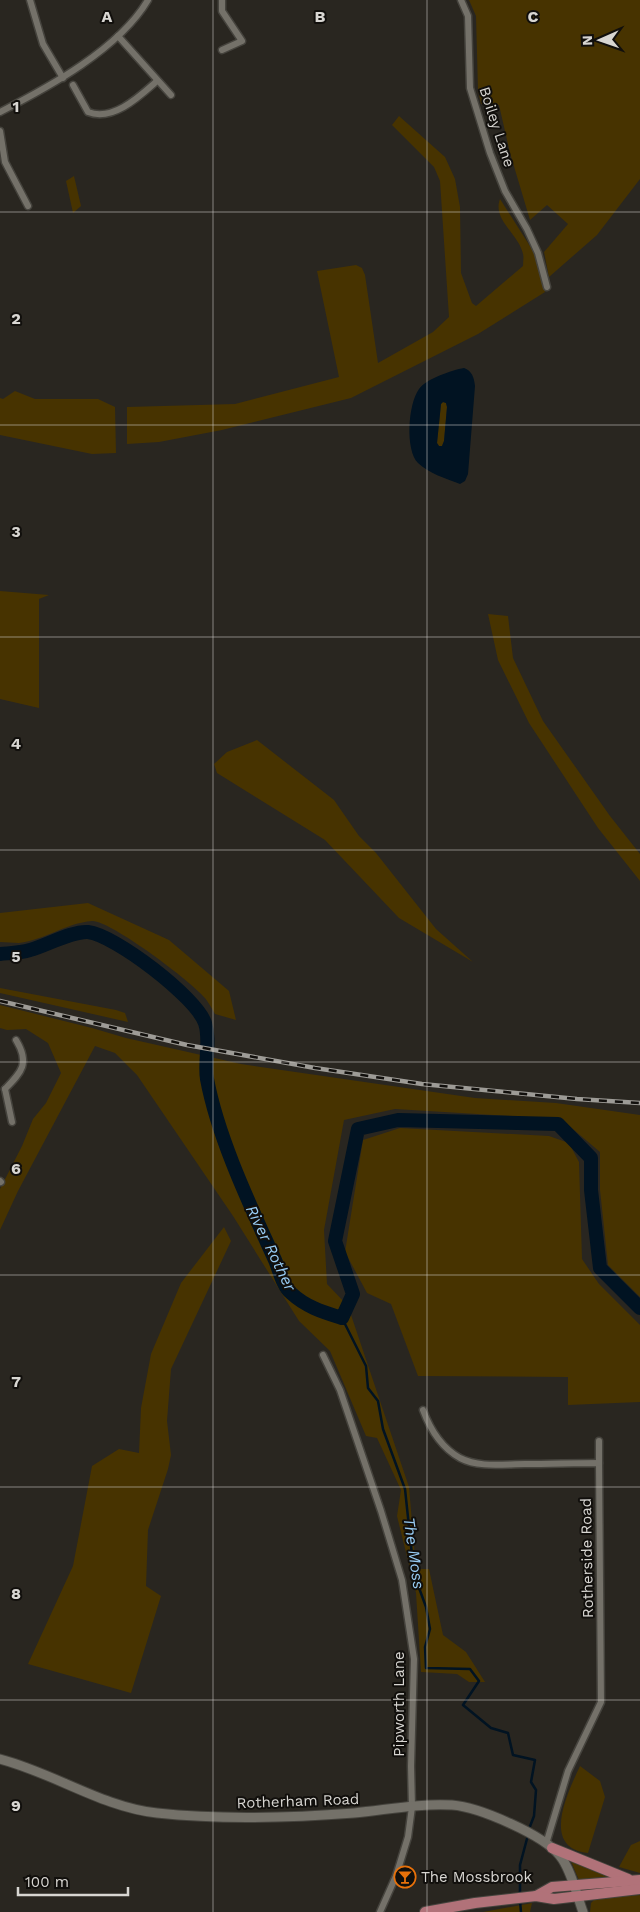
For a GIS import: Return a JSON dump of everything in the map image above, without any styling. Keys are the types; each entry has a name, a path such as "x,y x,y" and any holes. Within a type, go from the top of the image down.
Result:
{"main road":[{"name":"Rotherham Road","path":"0,1760 120,1806 154,1813 234,1817 333,1814 450,1805 473,1808 519,1828 549,1846 562,1859 583,1912"},
{"path":"549,1846 635,1880"},
{"path":"536,1896 552,1888 635,1880"},
{"path":"573,1885 583,1890 640,1890"},
{"path":"424,1912 460,1905 558,1892 569,1893 578,1898 600,1896 618,1891"}],"street":[{"path":"30,0 43,44 63,78"},
{"path":"0,112 63,78 118,36 148,0"},
{"path":"222,0 222,11 242,41 222,50"},
{"name":"Boiley Lane","path":"461,0 468,16 470,88 490,154 505,191 527,229 538,253 547,287"},
{"path":"118,36 171,95"},
{"path":"73,85 88,112 101,116 128,104 157,81"},
{"path":"0,131 5,162 28,206"},
{"path":"12,1122 3,1089 20,1074 23,1068 23,1056 16,1040"},
{"name":"Pipworth Lane","path":"323,1355 340,1390 402,1580 414,1659 411,1766 412,1807 408,1837 396,1876 380,1912"},
{"path":"423,1410 430,1427 440,1441 454,1454 466,1460 485,1464 598,1463"},
{"name":"Rotherside Road","path":"549,1846 568,1771 601,1702 598,1463 600,1441"}],"shaded area":[{"path":"469,0 640,0 640,179 597,235 549,277 544,252 568,224 547,205 530,220 510,153 499,105 481,104 478,90 476,16"},
{"path":"399,116 445,157 455,179 460,207 461,273 472,303 476,306 523,266 521,247 500,214 500,199 535,254 545,292 478,334 351,398 222,430 159,442 127,444 127,407 235,404 339,377 317,271 356,265 362,268 365,275 378,363 433,332 449,317 440,181 434,167 392,125"},
{"path":"74,176 81,206 73,213 66,181"},
{"path":"15,391 35,399 98,399 115,407 116,453 92,454 0,435 0,398 3,399"},
{"path":"443,402 446,403 447,407 444,441 442,446 439,446 437,443 441,404"},
{"path":"0,591 49,595 39,599 39,708 0,699"},
{"path":"488,614 508,616 513,658 543,721 610,816 640,854 640,881 598,828 529,723 498,660"},
{"path":"257,740 334,800 359,836 376,853 436,929 473,962 399,918 325,840 217,773 214,764 227,752"},
{"path":"88,903 169,940 229,991 236,1020 215,1014 205,998 184,979 150,953 101,923 92,921 82,922 38,939 19,943 0,942 0,913"},
{"path":"0,988 116,1010 125,1013 128,1022 0,993"},
{"path":"0,1005 126,1038 241,1064 475,1098 556,1103 640,1115 640,1297 608,1265 600,1190 600,1152 561,1119 395,1109 344,1120 324,1230 327,1284 348,1306 409,1487 416,1569 429,1569 443,1635 466,1652 485,1682 469,1682 457,1674 421,1672 416,1593 397,1516 401,1490 377,1438 366,1436 330,1351 299,1321 233,1216 137,1075 115,1053 95,1046 18,1191 0,1230 0,1189 22,1146 33,1119 46,1103 61,1073 48,1043 26,1029 7,1030 0,1028"},
{"path":"400,1128 549,1136 569,1143 579,1162 582,1259 599,1284 640,1325 640,1402 568,1405 568,1377 418,1376 391,1304 367,1293 345,1252 363,1140"},
{"path":"224,1227 231,1241 171,1369 167,1421 171,1455 148,1530 146,1586 161,1596 131,1693 28,1664 73,1566 92,1466 119,1449 139,1453 141,1408 151,1354 181,1283"},
{"path":"580,1766 600,1781 605,1797 588,1853 573,1849 565,1841 561,1830 562,1817 569,1790"},
{"path":"640,1841 640,1873 619,1867 631,1845"},
{"path":"569,1857 612,1876 579,1880"},
{"path":"640,1895 640,1912 590,1912 591,1903 596,1898"},
{"path":"532,1903 530,1912 483,1912"}],"water":[{"path":"464,368 471,373 475,386 468,474 465,481 460,484 432,473 418,463 411,448 409,427 412,405 422,385 433,378","holes":["443,402 446,403 444,441 442,446 439,446 437,443 441,404"]}],"waterway":[{"name":"River Rother","path":"0,954 26,951 74,934 88,932 100,936 135,955 187,998 205,1023 207,1030 207,1079 219,1124 236,1171 286,1287 297,1298 309,1305 342,1318 353,1294 335,1241 358,1129 398,1120 558,1124 591,1158 591,1190 600,1268 640,1308"},
{"name":"The Moss","path":"342,1318 366,1366 368,1388 378,1401 383,1429 405,1489 414,1574 426,1607 430,1629 425,1647 426,1668 470,1669 479,1681 463,1705 491,1728 508,1733 513,1755 535,1760 531,1782 536,1790 534,1816 529,1829"},
{"name":"The Moss","path":"520,1896 520,1865 528,1835"},
{"name":"The Moss","path":"520,1901 521,1912"}],"railway":[{"path":"0,1001 187,1045 315,1068 422,1084 640,1103"}],"place":[{"name":"The Mossbrook","path":"405,1877"}]}
